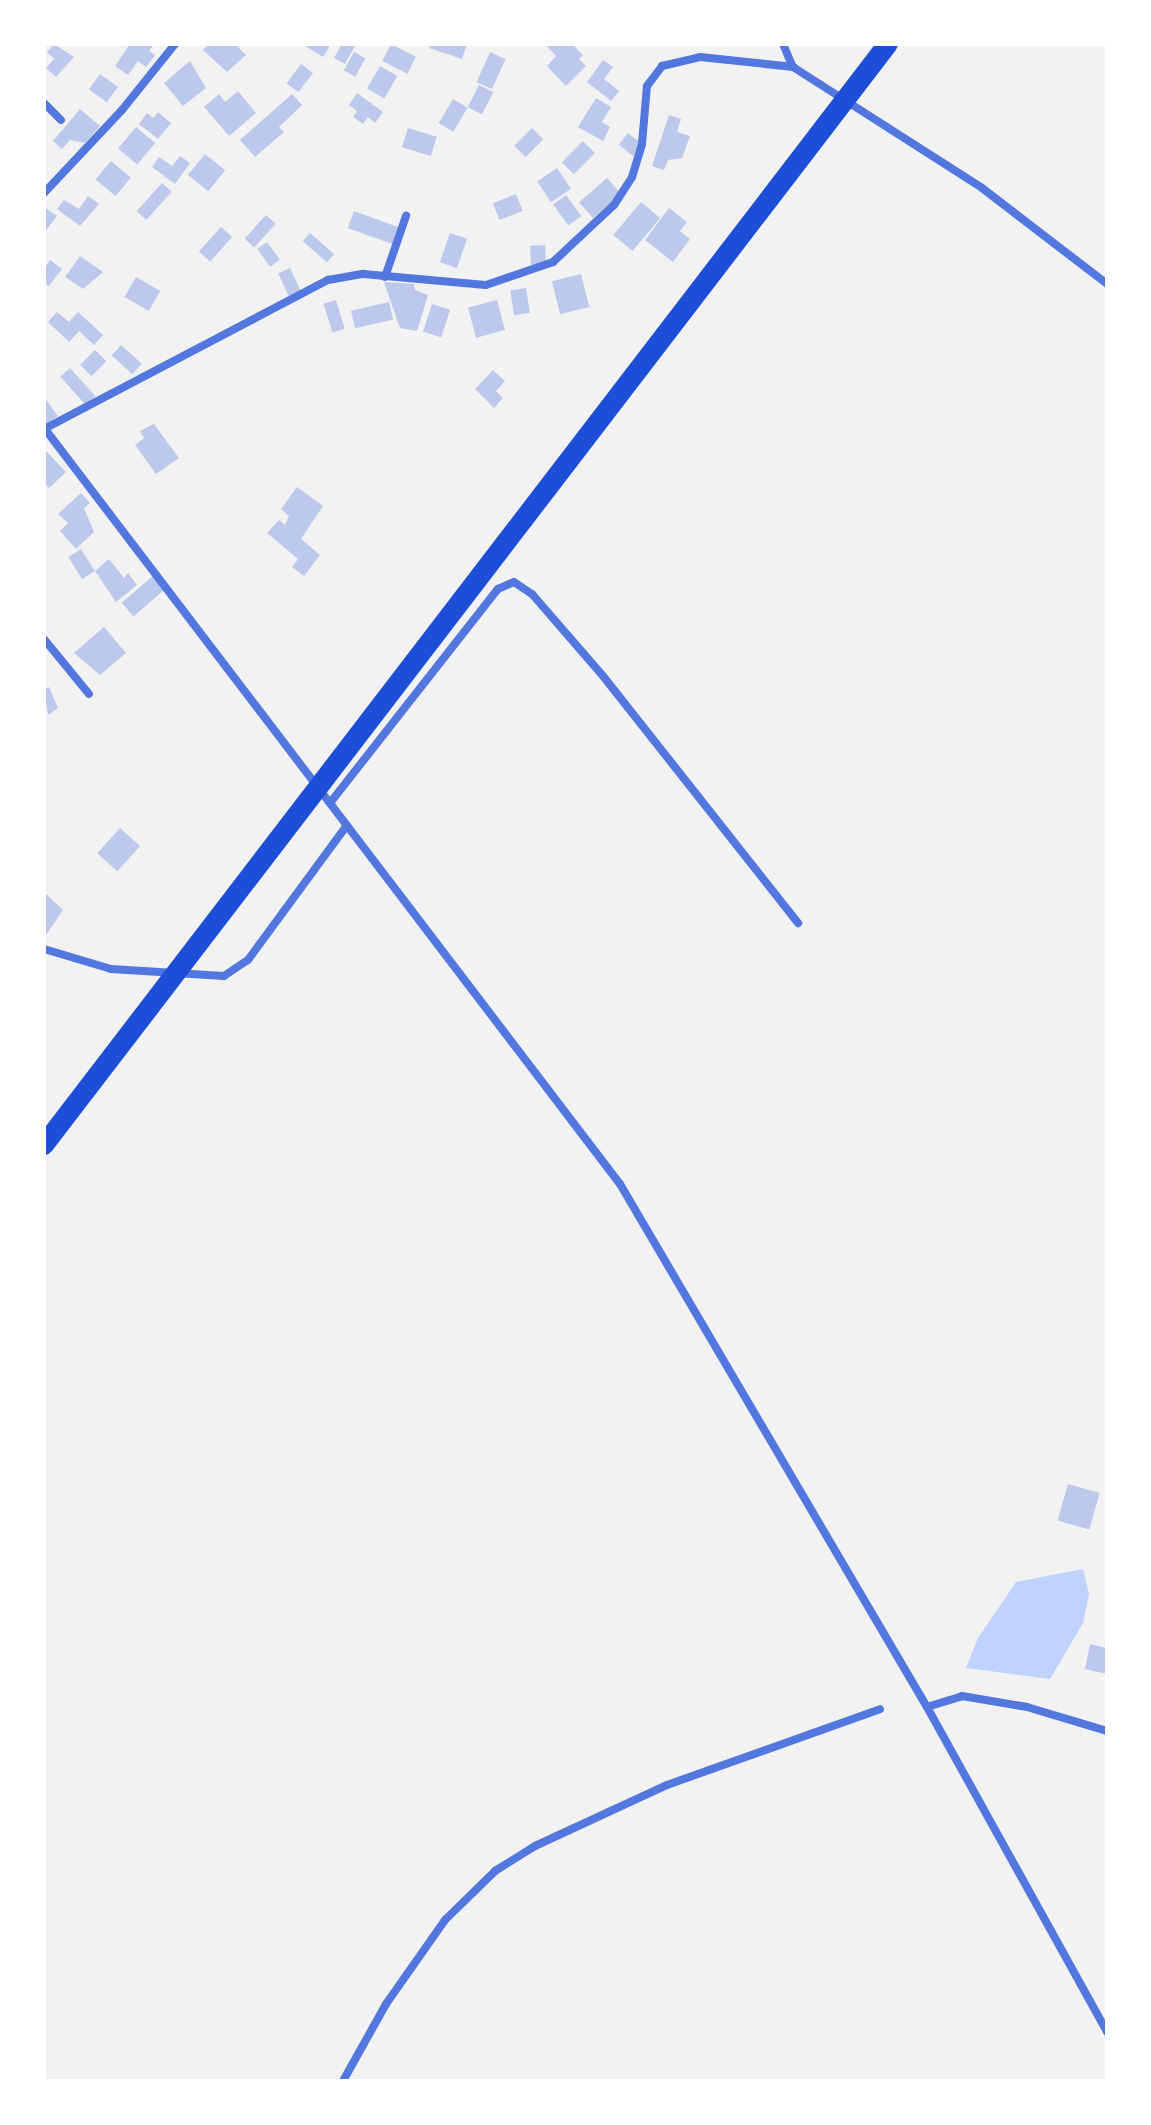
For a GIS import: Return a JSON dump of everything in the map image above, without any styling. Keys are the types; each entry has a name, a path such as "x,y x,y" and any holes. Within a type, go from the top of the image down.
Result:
{"highway":[{"path":"44,1145 888,44"}],"street":[{"path":"44,193 122,110 175,44"},
{"path":"783,44 793,67"},
{"path":"1107,284 982,188 793,67 731,64 700,57 662,66 647,86 642,144 632,177 614,205 553,262 486,285 363,274 328,280 45,429 620,1184 927,1707 1107,2032"},
{"path":"44,103 61,120"},
{"path":"385,277 406,216"},
{"path":"330,803 498,589 514,582 532,594 603,676 798,923"},
{"path":"44,639 89,694"},
{"path":"44,949 111,969 224,976 248,960 347,825"},
{"path":"927,1707 952,1697 973,1698 1027,1707 1107,1731"},
{"path":"343,2081 386,2004 445,1920 495,1871 535,1846 667,1785 880,1709"}],"water":[{"path":"1083,1569 1089,1594 1083,1623 1050,1679 966,1668 978,1638 1016,1582"}],"building":[{"path":"54,44 74,57 56,77 46,68 54,59 47,52"},
{"path":"130,44 154,44 149,51 155,55 146,67 138,61 128,75 115,66"},
{"path":"209,44 235,44 246,55 227,72 203,50"},
{"path":"302,44 331,44 323,57"},
{"path":"342,44 356,44 345,64 334,58"},
{"path":"391,44 416,57 407,74 382,61"},
{"path":"430,44 467,44 462,59 429,48"},
{"path":"545,44 572,44 583,55 579,59 586,66 566,86 547,66 556,56"},
{"path":"354,52 365,58 355,77 344,70"},
{"path":"490,52 506,59 492,89 477,82"},
{"path":"603,60 613,67 604,79 619,91 611,101 587,82"},
{"path":"190,61 206,88 183,106 164,83"},
{"path":"301,64 313,73 299,92 287,83"},
{"path":"380,66 397,76 384,99 367,89"},
{"path":"100,74 118,87 107,102 89,89"},
{"path":"479,85 493,92 482,115 468,107"},
{"path":"238,91 256,113 229,136 204,107 219,94 225,102"},
{"path":"357,93 383,112 375,123 368,117 363,124 353,117 357,111 349,105"},
{"path":"292,94 302,105 279,127 284,132 255,157 240,140"},
{"path":"596,98 611,107 602,122 610,127 603,141 578,127"},
{"path":"453,99 468,108 453,132 439,123"},
{"path":"80,109 100,126 85,143 70,140 62,149 53,141"},
{"path":"158,112 171,123 158,139 139,124 147,113 153,118"},
{"path":"669,115 681,119 677,132 690,136 682,158 668,160 664,170 652,166"},
{"path":"136,127 155,143 137,165 118,148"},
{"path":"408,128 437,137 431,156 402,147"},
{"path":"532,128 543,139 526,157 514,146"},
{"path":"628,133 642,144 633,156 619,145"},
{"path":"583,141 595,153 574,174 562,162"},
{"path":"205,154 225,170 208,191 188,175"},
{"path":"180,156 190,163 175,184 152,167 159,157 172,166"},
{"path":"111,161 131,178 115,196 96,179"},
{"path":"557,168 571,189 551,202 537,181"},
{"path":"607,178 621,194 593,218 579,202"},
{"path":"162,183 172,192 146,220 137,211"},
{"path":"516,194 523,211 500,220 493,203"},
{"path":"566,195 581,216 568,225 553,204"},
{"path":"88,196 99,204 80,226 57,209 64,200 79,209"},
{"path":"641,202 660,218 633,251 613,235"},
{"path":"44,207 57,216 44,233"},
{"path":"669,208 687,222 680,231 690,239 673,262 645,240"},
{"path":"354,211 399,227 393,244 348,228"},
{"path":"266,215 276,224 254,247 245,239"},
{"path":"221,227 232,237 210,262 199,252"},
{"path":"310,233 334,254 327,262 303,241"},
{"path":"450,233 467,239 457,268 440,262"},
{"path":"267,242 280,260 270,267 257,249"},
{"path":"545,245 546,265 531,266 530,246"},
{"path":"80,256 103,272 83,289 65,277"},
{"path":"50,260 62,269 49,286 44,283 44,269"},
{"path":"290,268 302,294 290,300 278,273"},
{"path":"581,274 589,307 560,314 552,281"},
{"path":"136,277 160,291 149,311 124,297"},
{"path":"384,282 414,284 415,290 428,295 417,331 400,328"},
{"path":"526,288 530,313 514,315 510,291"},
{"path":"336,300 345,329 332,332 324,304"},
{"path":"497,300 505,330 476,338 468,308"},
{"path":"389,302 393,320 355,328 351,311"},
{"path":"432,304 450,310 441,337 423,332"},
{"path":"57,312 69,322 78,312 103,335 94,345 79,331 69,342 48,322"},
{"path":"121,345 142,364 132,374 112,355"},
{"path":"95,350 106,361 91,376 80,365"},
{"path":"70,368 95,396 86,405 60,377"},
{"path":"493,370 505,381 496,391 503,398 494,408 475,389"},
{"path":"44,397 58,416 46,425 44,422"},
{"path":"154,424 179,458 156,474 135,445 144,438 140,431"},
{"path":"44,449 66,472 49,488 44,483"},
{"path":"297,487 323,506 301,539 320,555 304,576 292,567 298,559 267,533 279,520 285,525 289,516 281,509"},
{"path":"81,493 90,503 84,508 94,532 76,549 60,531 68,523 58,514"},
{"path":"81,549 95,571 82,579 68,557"},
{"path":"109,559 124,578 128,573 137,585 116,602 95,571"},
{"path":"155,574 167,588 134,616 122,603"},
{"path":"104,627 126,653 100,675 74,653"},
{"path":"49,687 58,708 48,715 44,690"},
{"path":"120,828 140,846 117,871 97,853"},
{"path":"44,892 63,910 46,935 44,933"},
{"path":"1068,1484 1100,1493 1089,1530 1058,1521"},
{"path":"1090,1644 1107,1648 1107,1674 1085,1669"}]}
